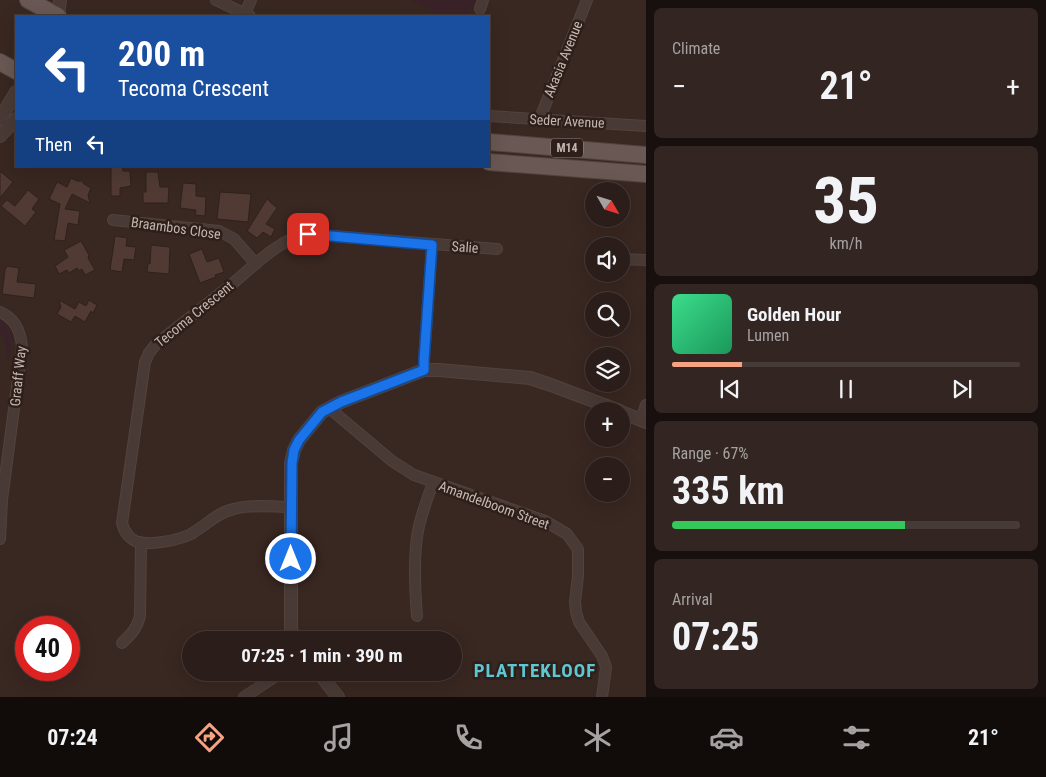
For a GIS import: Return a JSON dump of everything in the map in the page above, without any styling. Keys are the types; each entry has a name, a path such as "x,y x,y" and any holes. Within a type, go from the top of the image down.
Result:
{"main road":[{"path":"38,6 56,15"},
{"path":"0,62 15,70"},
{"name":"M14","path":"490,142 646,155"},
{"name":"M14","path":"490,162 646,174"}],"street":[{"path":"58,15 60,0"},
{"path":"216,0 247,15 251,0"},
{"name":"Akasia Avenue","path":"540,118 587,0"},
{"path":"0,119 15,94"},
{"name":"Seder Avenue","path":"490,116 646,126"},
{"path":"0,136 15,121"},
{"name":"Braambos Close","path":"113,220 220,231 234,239 256,264"},
{"name":"Tecoma Crescent","path":"141,543 132,540 126,534 122,523 145,362 156,344 256,264 288,240 297,236 308,234 432,245"},
{"path":"424,370 432,245"},
{"name":"Salie","path":"432,245 497,249"},
{"path":"630,259 646,260"},
{"name":"Graaff Way","path":"0,312 10,317 19,328 22,348 2,500 0,539"},
{"path":"292,631 291,507 294,450 314,421 329,408 424,370 530,378 551,384 595,402"},
{"path":"630,415 643,420 646,405"},
{"name":"Amandelboom Street","path":"329,408 398,465 414,475 545,521 567,534 578,550 576,612 579,622 602,656 606,667 602,697"},
{"path":"418,616 415,592 418,533 422,514 433,483"},
{"path":"122,642 134,631 140,616 141,543 169,541 180,538 234,508 291,507"},
{"path":"244,697 268,681"},
{"path":"325,681 338,697"}],"shaded area":[{"path":"411,0 478,0 474,9 469,9 467,14 440,15"},
{"path":"0,319 8,324 14,336 8,363 3,335 0,333"}],"building":[{"path":"111,167 122,167 123,171 130,171 131,186 120,188 120,196 111,196"},
{"path":"0,171 13,182 0,198"},
{"path":"146,172 158,172 160,187 169,187 168,203 143,203 143,192 146,192"},
{"path":"71,178 82,181 91,188 88,195 90,203 72,194 65,209 80,211 78,225 68,223 65,241 54,240 60,204 49,199 57,182 67,187"},
{"path":"183,183 196,184 196,196 206,197 205,216 195,215 196,210 180,208"},
{"path":"28,190 39,199 32,209 36,212 25,226 1,206 7,200 15,206"},
{"path":"220,192 251,194 248,222 217,219"},
{"path":"267,199 277,208 266,224 275,229 271,237 263,232 257,238 247,231"},
{"path":"115,236 127,238 126,246 136,247 134,260 124,259 122,272 110,270"},
{"path":"81,241 95,270 85,275 82,269 79,271 77,268 69,273 67,270 59,274 55,266 68,257 64,250"},
{"path":"151,245 170,247 169,274 147,272 148,263 150,264"},
{"path":"202,249 207,262 219,258 224,272 200,283 189,254"},
{"path":"7,266 19,268 17,282 36,284 34,298 2,294"},
{"path":"59,300 75,309 79,302 86,306 89,300 97,305 85,322 75,316 71,322 57,314 61,307"}],"district":[{"name":"PLATTEKLOOF","path":"535,670"}],"route":[{"path":"291,559 292,463 294,450 299,440 322,412 329,408 424,370 432,245 308,234"}]}
